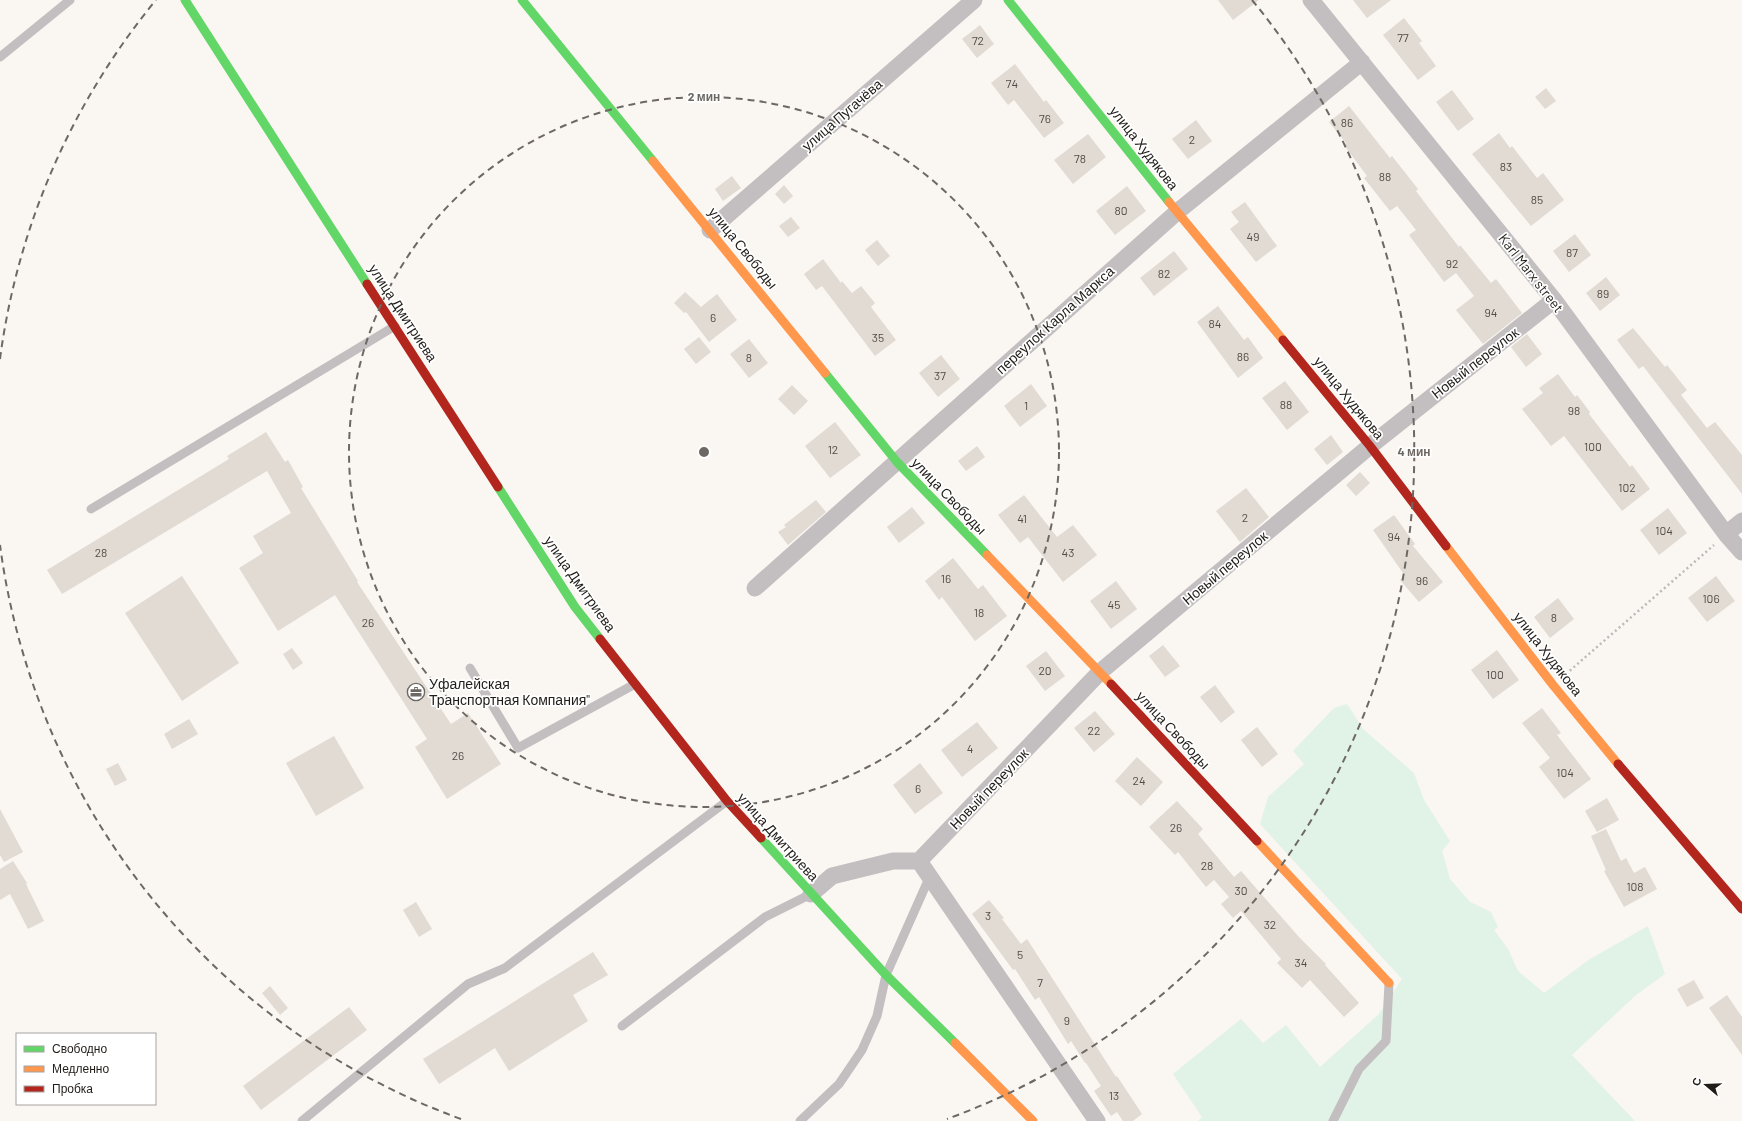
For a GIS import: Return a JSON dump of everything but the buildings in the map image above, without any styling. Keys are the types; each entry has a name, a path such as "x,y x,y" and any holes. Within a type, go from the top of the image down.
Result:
{"street":[{"name":"улица Дмитриева","path":"185,0 575,607 727,801 886,975 1033,1121"},
{"name":"улица Свободы","path":"522,0 897,462 1100,672 1389,983"},
{"name":"улица Пугачёва","path":"710,230 974,0"},
{"name":"улица Худякова","path":"1008,0 1177,212 1370,446 1604,748 1742,909"},
{"name":"Karl Marx street","path":"1311,0 1554,300 1726,534 1742,552"},
{"name":"переулок Карла Маркса","path":"755,588 1177,212 1362,62"},
{"name":"Новый переулок","path":"920,861 1100,672 1370,446 1554,300"},
{"path":"1726,534 1742,522"},
{"path":"811,894 832,876 893,861 920,861 1097,1121"}],"lane":[{"path":"0,57 70,0"},
{"path":"91,509 395,326"},
{"path":"470,668 518,748 635,684"},
{"path":"302,1121 468,984 505,968 727,801"},
{"path":"800,1121 839,1084 862,1050 877,1016 886,975 930,876"},
{"path":"622,1026 766,918 811,894"},
{"path":"1334,1121 1359,1069 1386,1041 1389,983"}],"path":[{"path":"1554,685 1726,534"}],"green space":[{"path":"1347,704 1363,729 1414,773 1424,800 1450,841 1442,851 1450,879 1470,902 1491,912 1498,927 1494,930 1508,949 1518,971 1544,993 1590,959 1648,926 1665,974 1636,995 1572,1055 1635,1121 1198,1121 1202,1117 1173,1074 1241,1019 1263,1043 1286,1025 1320,1067 1379,1014 1402,979 1260,824 1268,797 1304,764 1293,751 1334,708"}],"traffic: fast":[{"path":"185,0 367,284"},
{"path":"522,0 653,161"},
{"path":"1008,0 1169,202"},
{"path":"825,373 897,462 987,555"},
{"path":"498,487 575,607 600,639"},
{"path":"761,838 886,975 955,1043"}],"traffic: slow":[{"path":"653,161 825,373"},
{"path":"1169,202 1283,340"},
{"path":"1446,546 1553,685 1618,764"},
{"path":"987,555 1111,684"},
{"path":"1257,841 1389,983"},
{"path":"955,1043 1033,1121"}],"traffic: jam":[{"path":"367,284 498,487"},
{"path":"1283,340 1370,446 1446,546"},
{"path":"600,639 727,801 761,838"},
{"path":"1111,684 1257,841"},
{"path":"1618,764 1742,909"}],"place":[{"name":"Уфалейская Транспортная Компания\"","path":"416,692"}]}
